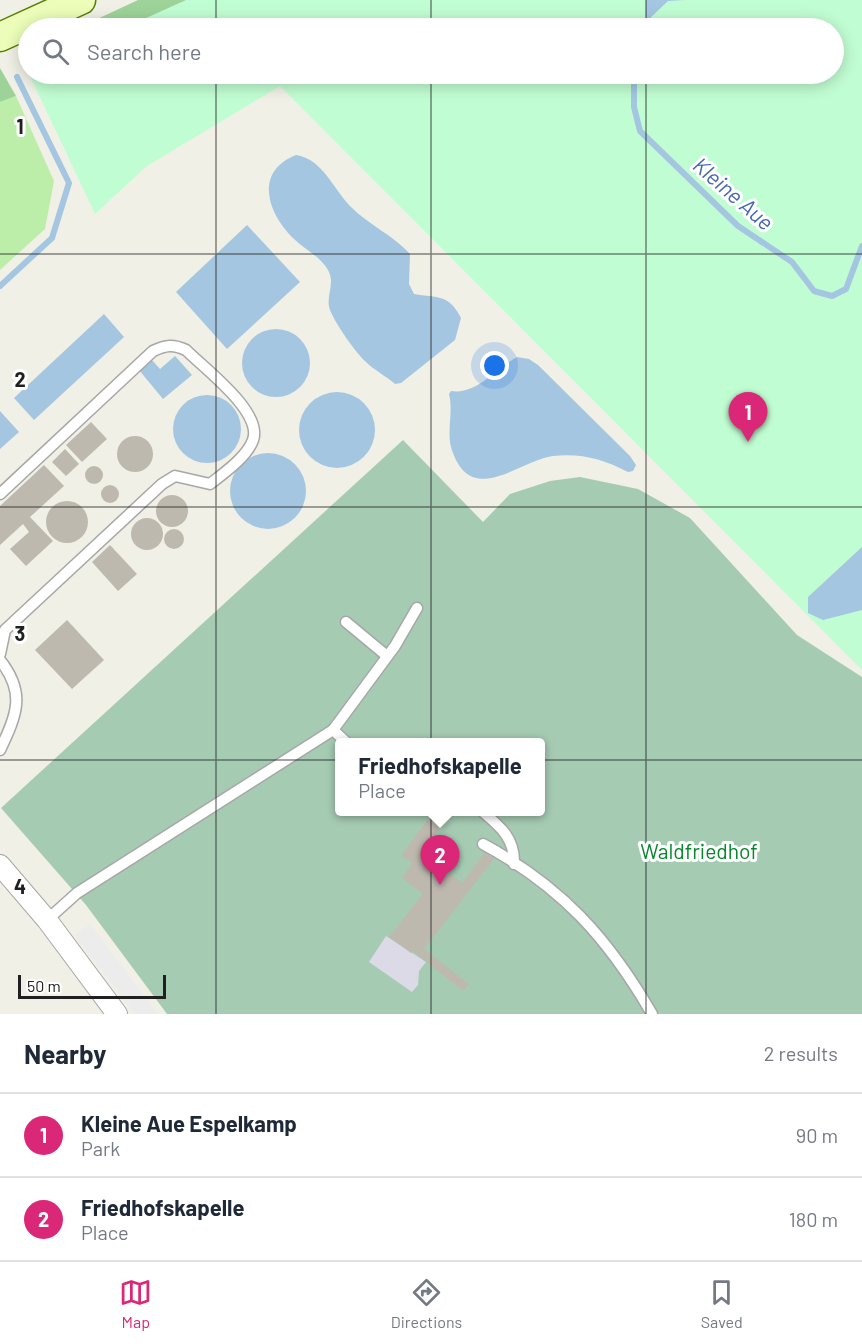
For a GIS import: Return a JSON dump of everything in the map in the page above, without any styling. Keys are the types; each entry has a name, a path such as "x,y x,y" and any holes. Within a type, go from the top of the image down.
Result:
{"main road":[{"path":"42,18 81,0"},
{"path":"0,37 18,29"}],"street":[{"path":"0,865 47,920 117,1014"}],"lane":[{"path":"0,494 153,351 165,345 176,345 186,350 244,407 255,424 253,441 210,484 176,476 162,484 5,630 0,654"},
{"path":"47,920 77,893 333,730 387,656 417,608"},
{"path":"346,622 387,656"},
{"path":"0,660 9,671 18,693 15,714 0,750"},
{"path":"333,730 342,738"},
{"path":"488,816 504,830 512,843 514,864"},
{"path":"483,844 571,905 588,921 618,959 652,1014"}],"green space":[{"path":"138,0 213,0 171,18 99,18"},
{"path":"186,0 862,0 862,670 280,86 147,166 95,214 34,84 844,84 844,18 146,18"},
{"path":"0,68 16,96 0,102"},
{"path":"16,96 54,181 45,229 0,270 0,102"},
{"name":"Waldfriedhof","path":"403,440 483,522 510,494 550,481 580,477 638,489 690,518 797,635 862,677 862,1014 167,1014 86,905 1,808"}],"shaded area":[{"path":"90,924 158,1014 135,1014 75,936"},
{"path":"386,936 426,962 419,971 418,985 412,992 369,962"}],"water":[{"path":"646,0 684,0 668,1 650,18 646,18"},
{"path":"296,155 321,168 351,207 410,254 409,284 414,294 442,298 457,310 461,318 455,340 401,383 395,384 373,368 351,345 330,310 331,280 328,270 317,257 294,239 277,218 269,194 270,182 274,172 283,162"},
{"path":"247,225 300,282 227,349 176,292"},
{"path":"104,314 124,337 34,420 14,398"},
{"path":"276,329 289,332 300,339 307,350 310,363 307,376 300,387 289,394 276,397 263,394 252,387 245,376 242,363 245,350 252,339 263,332"},
{"path":"175,356 192,375 163,399 139,370 151,359 160,369"},
{"path":"517,357 529,359 538,365 630,456 636,465 633,471 628,472 601,460 573,455 540,459 485,479 472,477 462,469 451,446 449,394 451,391 469,389 478,385"},
{"path":"330,392 344,392 358,398 369,409 375,423 372,445 364,457 344,468 330,468 316,462 305,451 299,437 299,423 305,409 316,398"},
{"path":"207,395 220,398 231,405 238,416 241,429 238,442 231,453 220,460 207,463 194,460 183,453 176,442 173,429 176,416 183,405 194,398"},
{"path":"0,411 19,432 0,449"},
{"path":"268,453 283,456 295,464 303,476 306,491 303,506 295,518 283,526 268,529 253,526 241,518 233,506 230,491 233,476 241,464 253,456"},
{"path":"862,547 862,610 823,620 808,613 808,597"}],"building":[{"path":"91,422 107,439 82,462 66,445"},
{"path":"135,436 148,441 153,454 148,467 135,472 122,467 117,454 122,441"},
{"path":"65,449 79,464 66,476 52,462"},
{"path":"44,465 64,486 30,517 53,541 26,566 10,549 29,532 23,524 0,545 0,506"},
{"path":"94,466 100,469 103,475 100,481 94,484 88,481 85,475 88,469"},
{"path":"110,485 116,488 119,494 116,500 110,503 104,500 101,494 104,488"},
{"path":"172,495 183,500 188,511 183,522 172,527 161,522 156,511 161,500"},
{"path":"67,501 82,507 88,522 82,537 67,543 52,537 46,522 52,507"},
{"path":"147,518 158,523 163,534 158,545 147,550 136,545 131,534 136,523"},
{"path":"174,529 181,532 184,539 181,546 174,549 167,546 164,539 167,532"},
{"path":"110,545 137,574 118,591 92,562"},
{"path":"67,620 104,660 72,689 35,650"},
{"path":"430,816 435,816 444,823 422,852 462,883 485,852 494,859 424,949 469,984 463,991 413,951 411,953 389,937 423,894 402,878 412,863 401,855"}],"waterway":[{"path":"0,286 52,238 69,183 20,84"},
{"name":"Kleine Aue","path":"634,84 634,107 640,131 738,226 792,262 814,291 832,296 846,289 862,246"}],"place":[{"name":"Kleine Aue Espelkamp","path":"748,442"},
{"name":"Friedhofskapelle","path":"440,885"}]}
